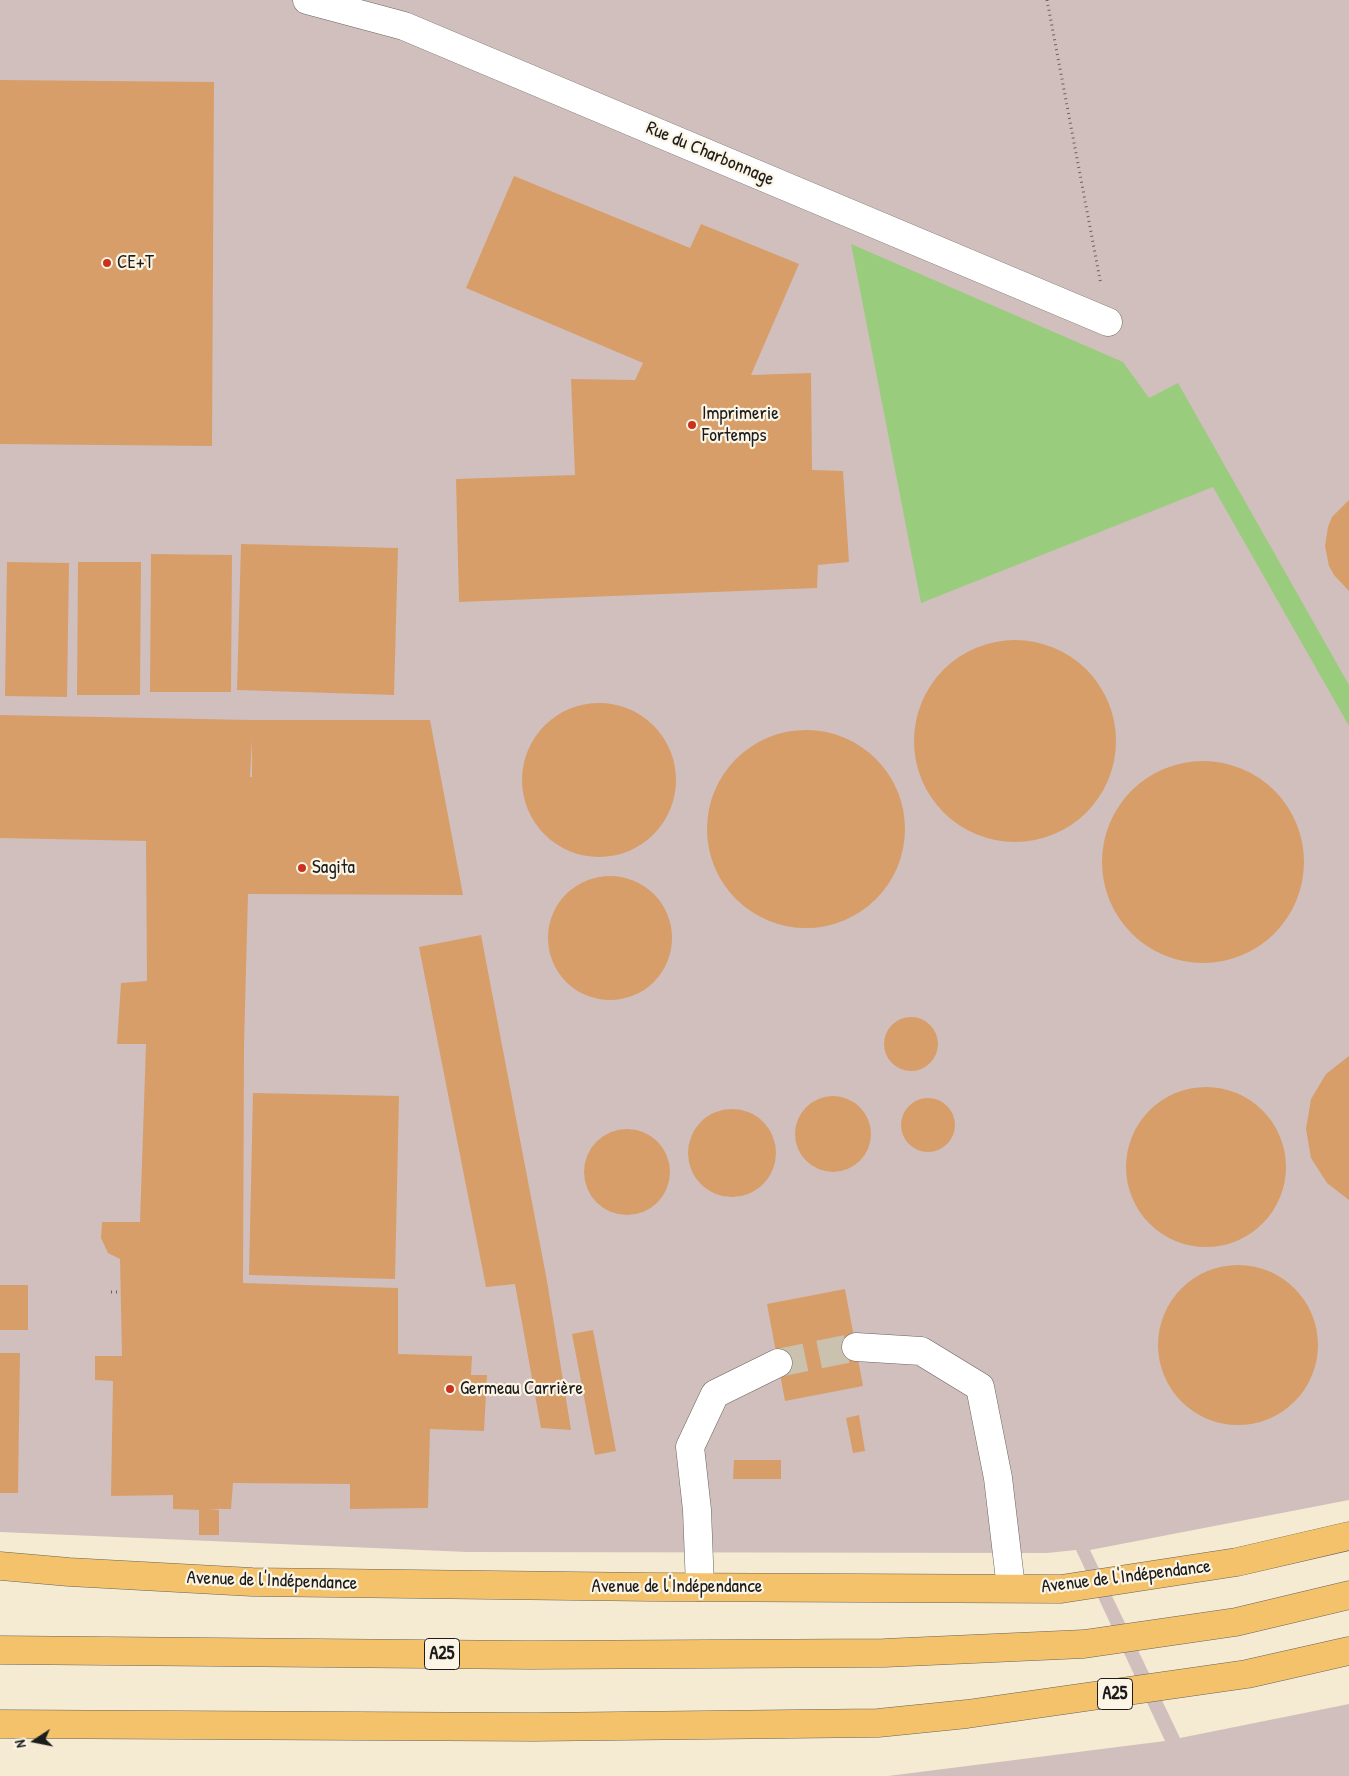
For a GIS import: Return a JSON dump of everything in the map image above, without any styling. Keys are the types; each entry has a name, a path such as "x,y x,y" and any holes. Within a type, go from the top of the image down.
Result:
{"main road":[{"name":"Avenue de l'Indépendance","path":"0,1566 70,1572 252,1582 700,1588 1060,1589 1238,1562 1349,1536"},
{"name":"A25","path":"0,1650 530,1655 894,1653 1084,1644 1236,1622 1349,1595"},
{"name":"A25","path":"0,1724 535,1727 878,1723 977,1713 1247,1674 1349,1651"}],"street":[{"name":"Rue du Charbonnage","path":"307,0 404,26 1108,322"},
{"path":"856,1347 922,1351 980,1387 998,1478 1011,1588"},
{"path":"700,1588 697,1510 690,1447 715,1394 778,1363"}],"path":[{"path":"1047,0 1108,322"},
{"path":"111,1292 121,1292"}],"shaded area":[{"path":"0,0 1349,0 1349,1500 1090,1550 1180,1738 1349,1704 1349,1776 888,1776 1165,1741 1076,1550 1047,1553 467,1552 0,1532"}],"green space":[{"path":"851,244 1123,362 1149,398 1178,383 1349,685 1349,726 1213,487 921,603"}],"building":[{"name":"CE+T","path":"0,80 214,82 212,446 0,444"},
{"name":"Imprimerie Fortemps","path":"514,176 690,248 701,224 799,264 751,375 811,373 812,470 843,471 849,562 818,565 817,588 459,602 456,479 575,475 571,379 635,380 643,363 466,288"},
{"path":"1349,500 1349,591 1334,575 1329,566 1325,546 1328,527 1332,517"},
{"path":"241,544 398,548 394,695 237,690"},
{"path":"151,554 232,555 231,692 150,692"},
{"path":"7,562 69,563 67,697 5,696"},
{"path":"78,562 141,562 140,695 77,695"},
{"path":"1015,640 1035,642 1054,648 1071,657 1093,677 1108,702 1114,721 1116,741 1114,761 1108,780 1099,797 1079,819 1054,834 1035,840 1015,842 995,840 976,834 959,825 937,805 922,780 916,761 914,741 916,721 922,702 931,685 951,663 976,648 995,642"},
{"path":"599,703 628,709 642,716 653,726 663,737 670,751 676,780 670,809 663,823 653,834 642,844 628,851 599,857 570,851 556,844 545,834 535,823 528,809 522,780 528,751 535,737 545,726 556,716 570,709"},
{"path":"0,715 252,720 430,720 463,895 248,894 244,1046 243,1283 398,1288 398,1354 472,1356 471,1375 487,1375 484,1431 430,1429 428,1508 350,1509 350,1484 233,1483 231,1509 209,1509 219,1510 219,1535 199,1535 199,1510 173,1509 173,1495 111,1496 113,1381 95,1380 95,1356 122,1356 120,1259 108,1253 101,1238 102,1222 140,1222 146,1044 117,1044 121,983 147,981 146,841 0,838","holes":["252,740 252,777 250,777"]},
{"path":"796,730 816,730 825,731 853,741 869,752 883,766 898,791 904,810 904,848 894,876 883,892 869,906 853,917 835,924 816,928 796,928 787,927 759,917 743,906 729,892 718,876 711,858 707,839 707,819 708,810 718,782 729,766 743,752 759,741 777,734"},
{"path":"1203,761 1232,765 1251,773 1267,784 1281,798 1292,814 1300,833 1304,862 1300,891 1292,910 1281,926 1267,940 1251,951 1232,959 1203,963 1174,959 1155,951 1139,940 1125,926 1114,910 1106,891 1102,862 1106,833 1114,814 1125,798 1139,784 1155,773 1174,765"},
{"path":"610,876 634,880 654,894 668,914 672,938 668,962 654,982 634,996 610,1000 586,996 566,982 552,962 548,938 552,914 566,894 586,880"},
{"path":"481,935 547,1281 571,1430 541,1428 515,1284 486,1287 419,947"},
{"path":"911,1017 921,1019 930,1025 936,1034 938,1044 936,1054 930,1063 921,1069 911,1071 901,1069 892,1063 886,1054 884,1044 886,1034 892,1025 901,1019"},
{"path":"1349,1056 1349,1200 1327,1183 1311,1158 1306,1129 1311,1099 1326,1074"},
{"path":"1198,1087 1214,1087 1244,1096 1263,1110 1280,1136 1285,1151 1285,1183 1280,1198 1263,1224 1244,1238 1229,1244 1214,1247 1198,1247 1168,1238 1144,1218 1135,1205 1129,1190 1126,1175 1126,1159 1135,1129 1155,1105 1168,1096 1183,1090"},
{"path":"253,1093 399,1096 395,1279 249,1275"},
{"path":"833,1096 847,1099 860,1107 868,1120 871,1134 868,1148 860,1161 847,1169 833,1172 819,1169 806,1161 798,1148 795,1134 798,1120 806,1107 819,1099"},
{"path":"923,1098 933,1098 943,1102 951,1110 955,1125 951,1140 943,1148 933,1152 923,1152 913,1148 905,1140 901,1130 901,1120 905,1110 913,1102"},
{"path":"732,1109 749,1113 763,1122 772,1136 776,1153 772,1170 763,1184 749,1193 732,1197 715,1193 701,1184 692,1170 688,1153 692,1136 701,1122 715,1113"},
{"path":"627,1129 644,1132 658,1141 667,1155 670,1172 667,1189 658,1203 644,1212 627,1215 610,1212 596,1203 587,1189 584,1172 587,1155 596,1141 610,1132"},
{"path":"1246,1265 1276,1274 1295,1288 1305,1300 1312,1314 1317,1329 1317,1361 1312,1376 1305,1390 1295,1402 1283,1412 1261,1422 1246,1425 1230,1425 1215,1422 1193,1412 1171,1390 1159,1361 1158,1337 1161,1322 1171,1300 1193,1278 1222,1266"},
{"path":"0,1285 28,1285 28,1330 0,1330"},
{"path":"845,1289 863,1386 785,1401 767,1304"},
{"path":"593,1330 616,1451 595,1455 572,1334"},
{"path":"0,1353 20,1353 18,1493 0,1493"},
{"path":"859,1415 865,1451 853,1453 846,1418"},
{"path":"734,1460 781,1460 781,1479 733,1479"}],"tunnel":[{"path":"778,1363 856,1347"}],"place":[{"name":"CE+T","path":"107,263"},
{"name":"Imprimerie Fortemps","path":"692,425"},
{"name":"Sagita","path":"302,868"},
{"name":"Germeau Carrière","path":"450,1389"}]}
